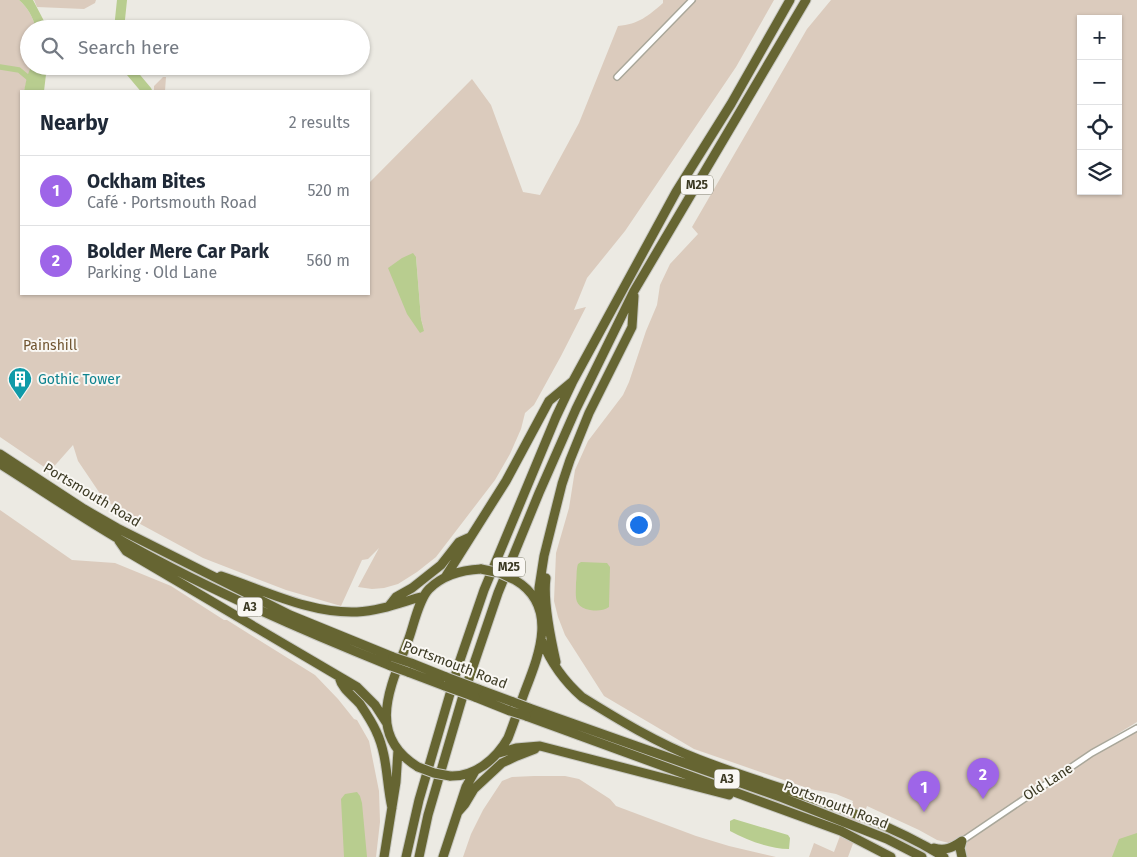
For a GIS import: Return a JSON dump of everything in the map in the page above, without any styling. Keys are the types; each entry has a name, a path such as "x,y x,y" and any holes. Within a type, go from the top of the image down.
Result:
{"highway":[{"name":"M25","path":"406,857 434,746 465,645 488,581 556,417 573,381 676,192 731,104 790,0"},
{"name":"M25","path":"419,857 428,815 462,699 498,594 576,408 634,291 806,0"},
{"name":"M25","path":"557,669 550,634 546,589 547,572 544,556 554,512 575,446 596,396 632,327 634,291"},
{"name":"M25","path":"445,577 506,481 549,401 573,381"},
{"name":"Portsmouth Road","path":"0,454 101,518 290,615 392,661 840,831 892,857"},
{"name":"Portsmouth Road","path":"0,464 116,537 183,574 322,639 392,661"},
{"name":"A3","path":"116,537 126,551 363,692 375,705 386,722"},
{"name":"M25","path":"389,606 396,597 412,588 441,565 459,542 470,537"},
{"path":"539,608 530,593 515,580 500,573 467,570 445,577 430,587 424,596 387,700 386,722 391,738 398,750 418,767 434,774 450,776 465,775 475,771 499,753 508,738 542,640 539,588 544,556"},
{"name":"A3","path":"192,566 271,594 322,608 358,612 424,596"},
{"name":"A3","path":"542,640 548,656 557,669 582,697 639,731 664,744 718,766 874,822 944,857"},
{"path":"339,677 341,685 361,706 377,733 386,765 392,808"},
{"name":"Portsmouth Road","path":"527,712 783,798 887,839 922,857"},
{"path":"458,812 474,789 502,763 532,752 540,746"},
{"name":"A3","path":"499,753 516,748 540,746 706,790 749,798"},
{"path":"384,857 397,773 398,750"},
{"path":"443,857 466,787 475,771"},
{"path":"962,841 960,848 962,857"},
{"name":"A3","path":"924,846 942,850 949,849 962,841"}],"street":[{"path":"617,77 692,0"},
{"name":"Old Lane","path":"962,841 1092,753 1137,728"}],"green space":[{"name":"Painshill","path":"0,0 19,0 30,13 33,20 20,20 20,75 28,75 24,90 20,90 20,295 370,295 370,182 472,79 491,105 523,192 540,195 579,123 618,26 643,19 663,3 663,0 774,0 736,67 625,231 587,278 574,310 586,307 534,405 525,413 521,429 510,454 495,480 436,557 417,572 398,584 384,588 358,587 379,548 368,559 362,560 341,606 286,590 203,558 131,519 103,498 78,461 73,445 50,471 0,437","holes":["416,257 421,319 424,330 402,258"]},
{"path":"34,0 96,0 95,3 84,9 37,7"},
{"path":"831,0 1137,0 1137,722 1083,755 960,839 949,843 937,840 867,806 848,857 809,857 814,843 834,852 853,801 836,794 810,789 694,749 604,696 565,635 554,601 556,553 569,508 575,470 588,441 623,395 657,305 660,285 670,264 698,234 692,227 807,29"},
{"path":"163,77 166,77 165,90 154,90 154,86"},
{"path":"0,510 72,560 115,563 171,586 315,675 354,719 357,720 369,741 379,791 380,822 376,857 0,857"},
{"path":"1137,730 1137,857 966,857 965,842 1087,760"},
{"path":"565,776 579,779 610,799 616,806 696,836 776,857 463,857 471,834 483,810 502,781 512,777"}],"shaded area":[{"path":"19,0 33,0 43,20 33,20 25,6"},
{"path":"28,75 46,75 44,90 24,90"},
{"path":"413,253 416,257 421,319 424,331 420,333 407,314 388,268"},
{"path":"581,562 607,563 610,567 609,607 598,611 585,609 578,604 576,583 578,564"},
{"path":"357,792 362,803 367,857 344,857 341,799 345,794"},
{"path":"734,819 788,835 790,838 789,849 758,843 730,831 730,821"},
{"path":"1137,833 1137,857 1112,857 1119,839"}],"waterway":[{"path":"120,20 122,0"},
{"path":"0,67 20,71"},
{"path":"25,75 31,80"},
{"path":"134,75 146,90"}],"place":[{"name":"Gothic Tower","path":"20,400"},
{"name":"Bolder Mere Car Park","path":"983,799"},
{"name":"Ockham Bites","path":"924,812"}]}
